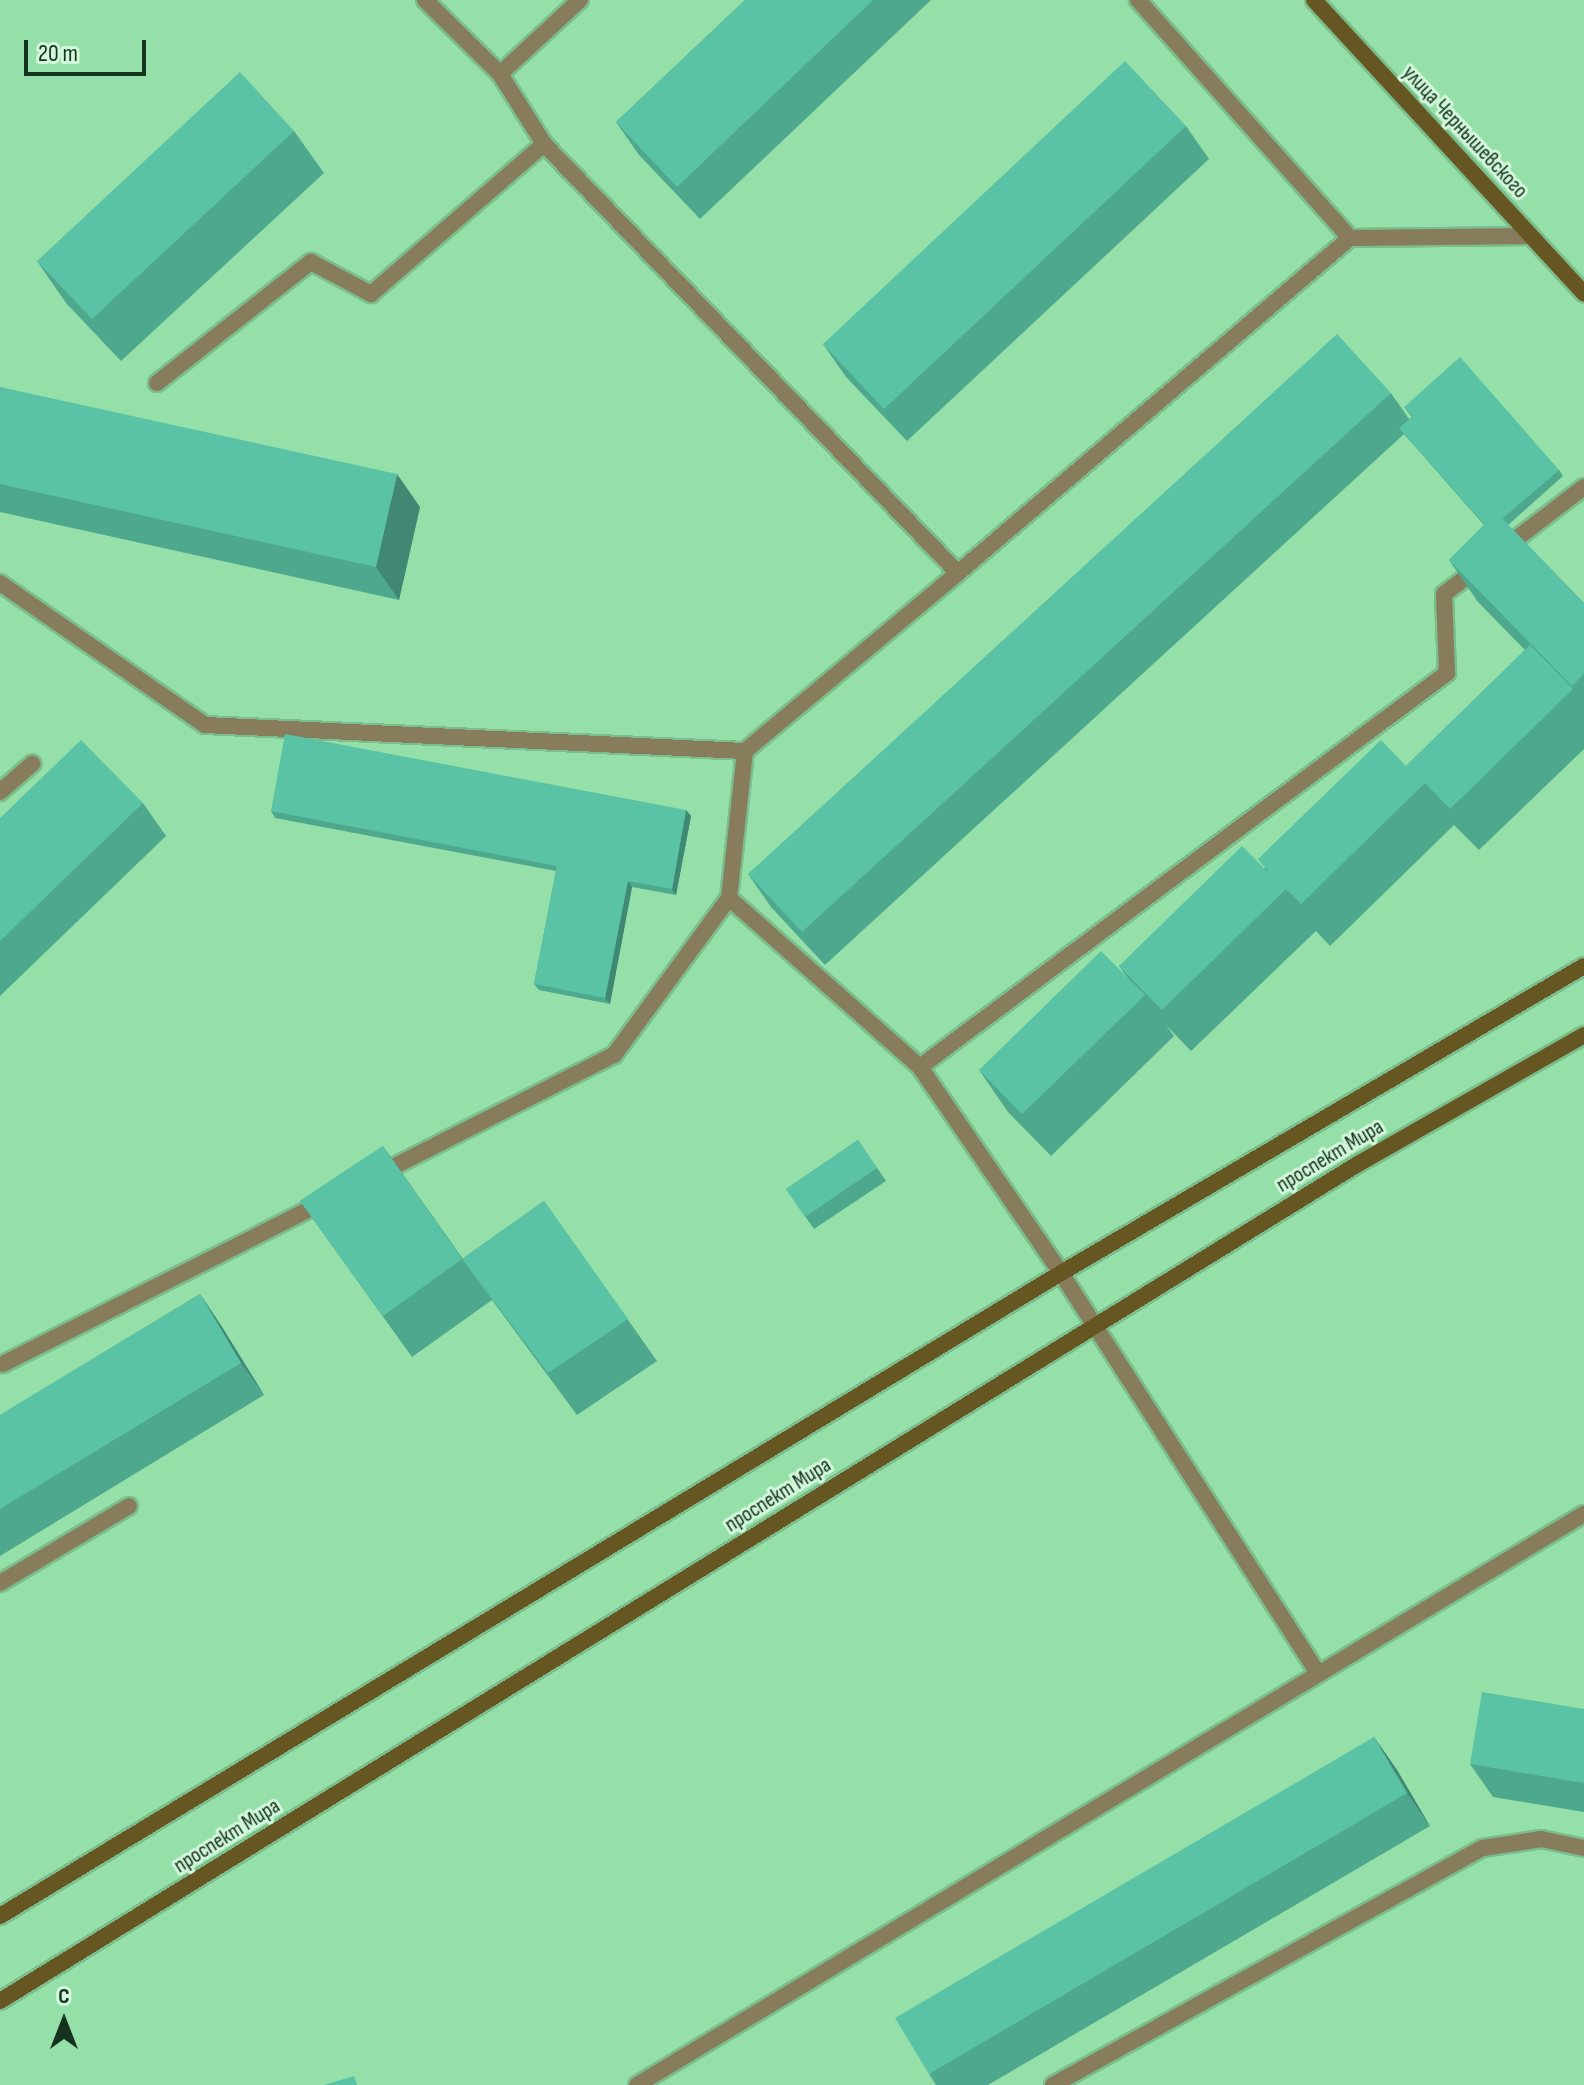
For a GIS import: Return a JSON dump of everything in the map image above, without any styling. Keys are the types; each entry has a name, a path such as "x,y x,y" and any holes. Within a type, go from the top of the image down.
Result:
{"main road":[{"name":"улица Чернышевского","path":"1314,0 1584,294"},
{"name":"проспект Мира","path":"0,1916 1061,1273 1584,966"},
{"name":"проспект Мира","path":"0,2001 1094,1326 1584,1035"}],"street":[{"path":"425,0 500,74 544,144 958,573"},
{"path":"500,74 580,0"},
{"path":"1138,0 1350,238"},
{"path":"157,383 311,262 371,294 544,144"},
{"path":"0,583 205,725 745,751 1350,238 1531,236"},
{"path":"920,1067 1447,673 1444,594 1584,487"},
{"path":"1,1364 614,1055 729,898 745,751"},
{"path":"0,792 32,764"},
{"path":"729,898 920,1067 1061,1273 1318,1674"},
{"path":"0,1583 129,1506"},
{"path":"637,2085 1584,1514"},
{"path":"1053,2085 1483,1848 1541,1839 1584,1848"}],"building":[{"path":"745,0 873,0 677,187 616,122"},
{"path":"1125,61 1186,126 884,409 823,344"},
{"path":"240,72 294,131 92,319 37,261"},
{"path":"1337,334 1391,393 802,932 748,874"},
{"path":"1460,357 1559,470 1502,519 1497,513 1485,525 1399,428 1413,416 1404,407"},
{"path":"0,387 397,474 376,567 0,484"},
{"path":"1497,513 1584,603 1584,674 1572,686 1449,560"},
{"path":"1530,645 1573,689 1450,809 1425,783 1301,904 1286,889 1162,1010 1119,966 1242,846 1271,875 1258,859 1381,740 1406,766"},
{"path":"285,734 686,810 672,889 628,881 605,998 534,984 557,866 271,811"},
{"path":"81,740 143,803 0,941 0,818"},
{"path":"1101,951 1145,995 1022,1114 979,1070"},
{"path":"858,1140 877,1168 805,1217 786,1189"},
{"path":"383,1146 462,1259 383,1316 300,1201"},
{"path":"544,1201 628,1319 548,1373 462,1259"},
{"path":"200,1294 241,1363 0,1509 0,1415"},
{"path":"1482,1692 1584,1709 1584,1783 1470,1764"},
{"path":"1374,1737 1407,1793 929,2074 895,2018"},
{"path":"354,2076 357,2085 324,2085"}]}
